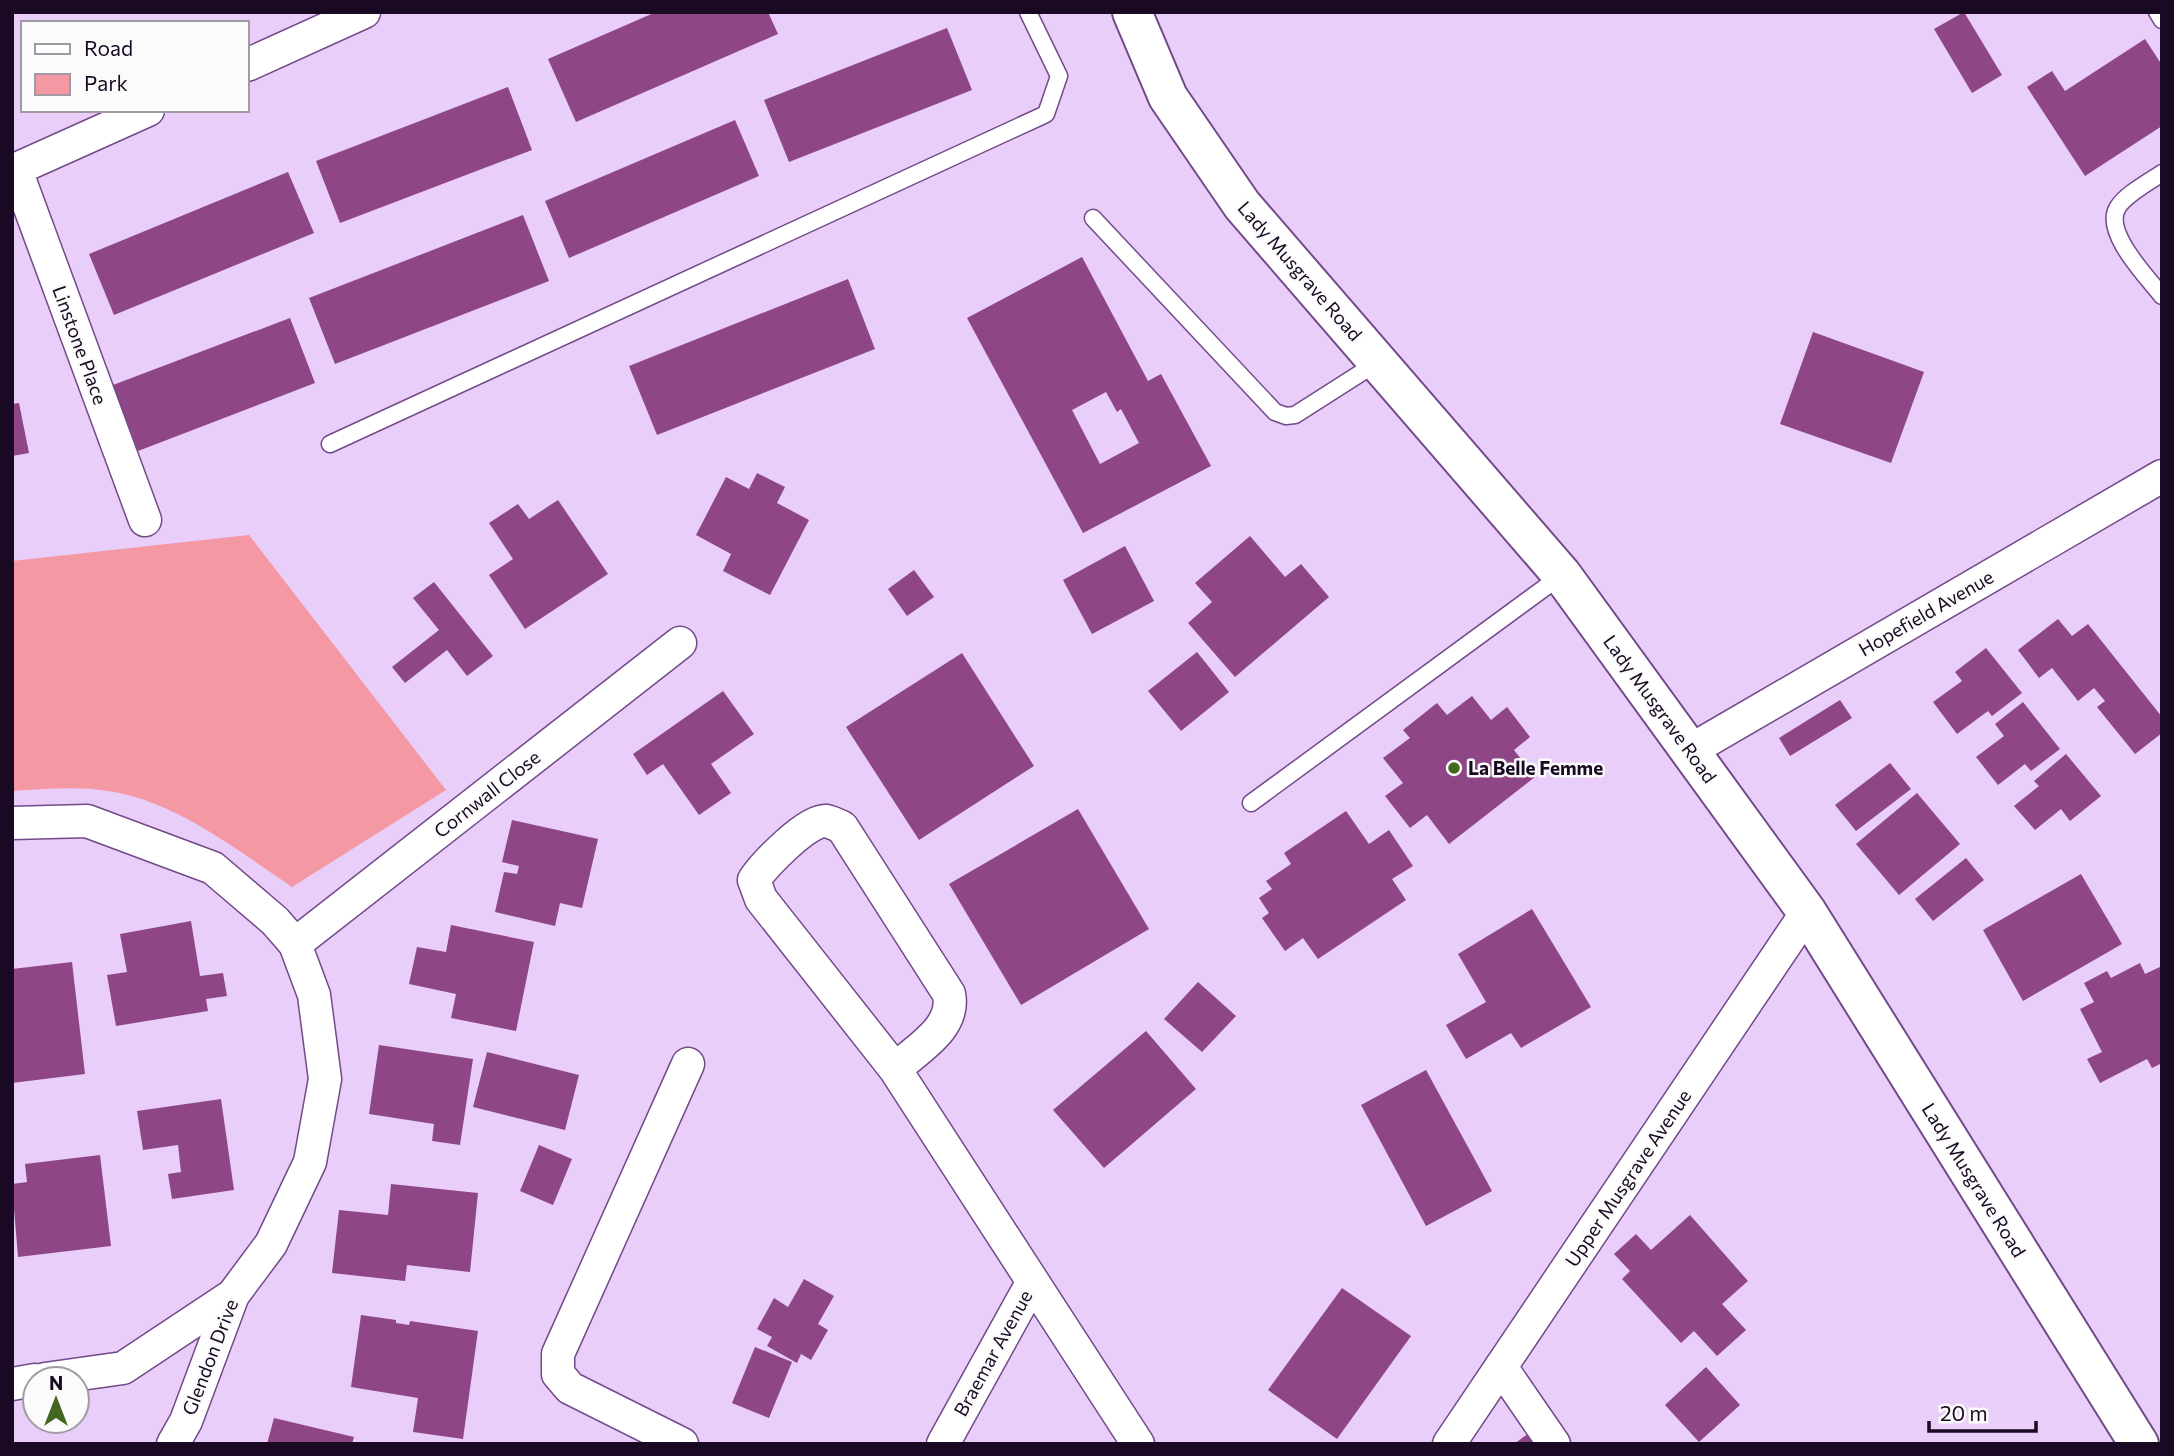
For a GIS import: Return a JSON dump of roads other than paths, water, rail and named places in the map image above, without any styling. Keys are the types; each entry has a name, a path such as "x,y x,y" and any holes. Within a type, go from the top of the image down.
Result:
{"main road":[{"name":"Lady Musgrave Road","path":"1132,12 1168,97 1242,205 1562,575 1807,912 2139,1444"}],"street":[{"path":"248,65 364,12"},
{"path":"14,171 144,112"},
{"name":"Linstone Place","path":"14,171 145,520"},
{"name":"Hopefield Avenue","path":"1691,750 2162,477"},
{"name":"Cornwall Close","path":"295,944 680,643"},
{"name":"Glendon Drive","path":"12,823 87,821 213,868 275,920 295,944 314,995 325,1079 310,1162 271,1244 233,1295 186,1421 173,1444"},
{"path":"895,1069 948,1021 952,1007 949,995 842,827 825,821 809,826 754,880 761,899 895,1069 1032,1283"},
{"name":"Upper Musgrave Avenue","path":"1450,1444 1807,912"},
{"path":"681,1444 570,1388 558,1374 558,1354 688,1064"},
{"name":"Braemar Avenue","path":"943,1444 1032,1283 1138,1444"},
{"path":"91,1373 123,1368 233,1295"},
{"path":"1501,1367 1554,1444"}],"lane":[{"path":"330,444 1046,114 1059,76 1028,12"},
{"path":"2157,12 2162,20"},
{"path":"2162,173 2118,206 2114,221 2122,244 2162,296"},
{"path":"1093,218 1275,412 1286,416 1296,415 1378,362"},
{"path":"1251,803 1562,575"}],"place":[{"name":"La Belle Femme","path":"1454,768"}]}
